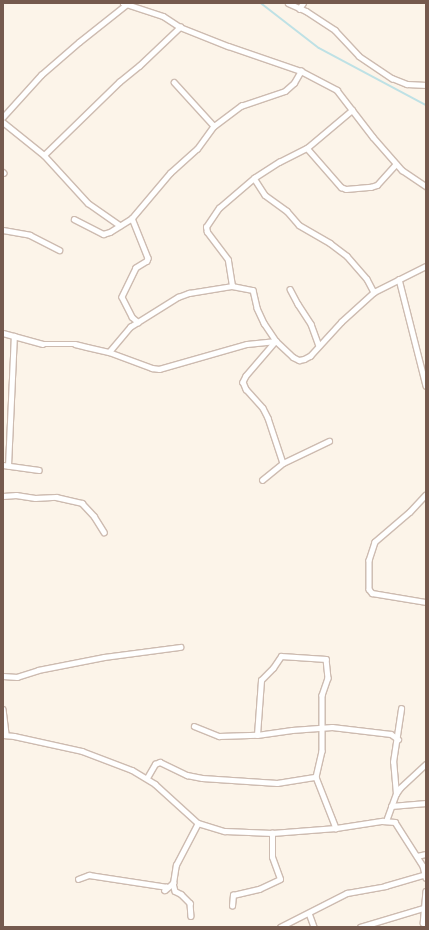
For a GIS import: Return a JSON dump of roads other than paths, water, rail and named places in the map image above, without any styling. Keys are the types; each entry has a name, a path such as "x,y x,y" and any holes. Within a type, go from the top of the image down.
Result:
{"street":[{"path":"288,3 310,13 335,30 359,56 392,78 407,84 426,85"},
{"path":"300,9 303,3"},
{"path":"3,117 41,75 125,4 163,16 180,27 228,46 301,71 337,90 396,164 411,177 426,186"},
{"path":"44,155 119,82 139,66 180,27"},
{"path":"74,219 103,234 132,218 170,173 197,149 214,126 241,106 285,91 294,83 301,71"},
{"path":"174,82 214,126"},
{"path":"232,286 228,260 206,232 206,227 219,208 254,178 279,162 307,148 352,110"},
{"path":"3,122 44,155 88,203 120,225"},
{"path":"307,148 341,187 346,189 378,185 396,164"},
{"path":"254,178 265,195 287,211 299,225 347,256 367,279 374,292"},
{"path":"132,218 148,258 147,261 136,268 122,297 132,317 138,322"},
{"path":"3,230 30,235 59,250"},
{"path":"109,352 125,331 178,297 189,293 232,286 253,290 257,308 264,323 276,341 293,357 299,360 310,356 341,322 374,292 426,266"},
{"path":"399,279 426,386"},
{"path":"290,289 311,324 319,346"},
{"path":"3,333 42,344 74,344 109,352 136,364 159,369 247,344 276,341"},
{"path":"14,336 12,352 12,398 9,406 6,465 38,470"},
{"path":"276,341 246,376 243,382 246,389 263,408 268,418 283,463"},
{"path":"262,480 283,463 329,440"},
{"path":"3,496 16,495 34,498 56,497 82,503 94,516 104,532"},
{"path":"426,495 410,512 375,542 369,560 369,589 372,593 426,602"},
{"path":"3,676 17,677 38,670 104,657 180,647"},
{"path":"257,736 261,680 282,654 326,659 328,678 322,695 322,751 316,777 336,828"},
{"path":"3,709 4,735 82,751 132,770 147,778 198,823 225,831 272,833 336,828 386,821 394,822 417,856 426,874 426,878"},
{"path":"396,794 393,762 402,709"},
{"path":"194,726 219,736 257,736 332,727 391,734 398,739"},
{"path":"147,778 155,764 160,762 187,775 202,778 277,783 316,777"},
{"path":"386,821 396,794 400,788 426,764"},
{"path":"391,806 426,803"},
{"path":"191,916 190,903 181,894 175,891 173,883 176,865 198,823"},
{"path":"232,906 233,895 259,889 280,879 272,857 272,833"},
{"path":"417,856 426,854"},
{"path":"78,878 89,874 167,887 165,890 173,883"},
{"path":"280,927 347,893 385,886 426,874"},
{"path":"423,925 423,908 426,891"},
{"path":"360,927 423,908"},
{"path":"309,913 314,927"}],"waterway":[{"path":"261,3 319,48 426,105"}]}
